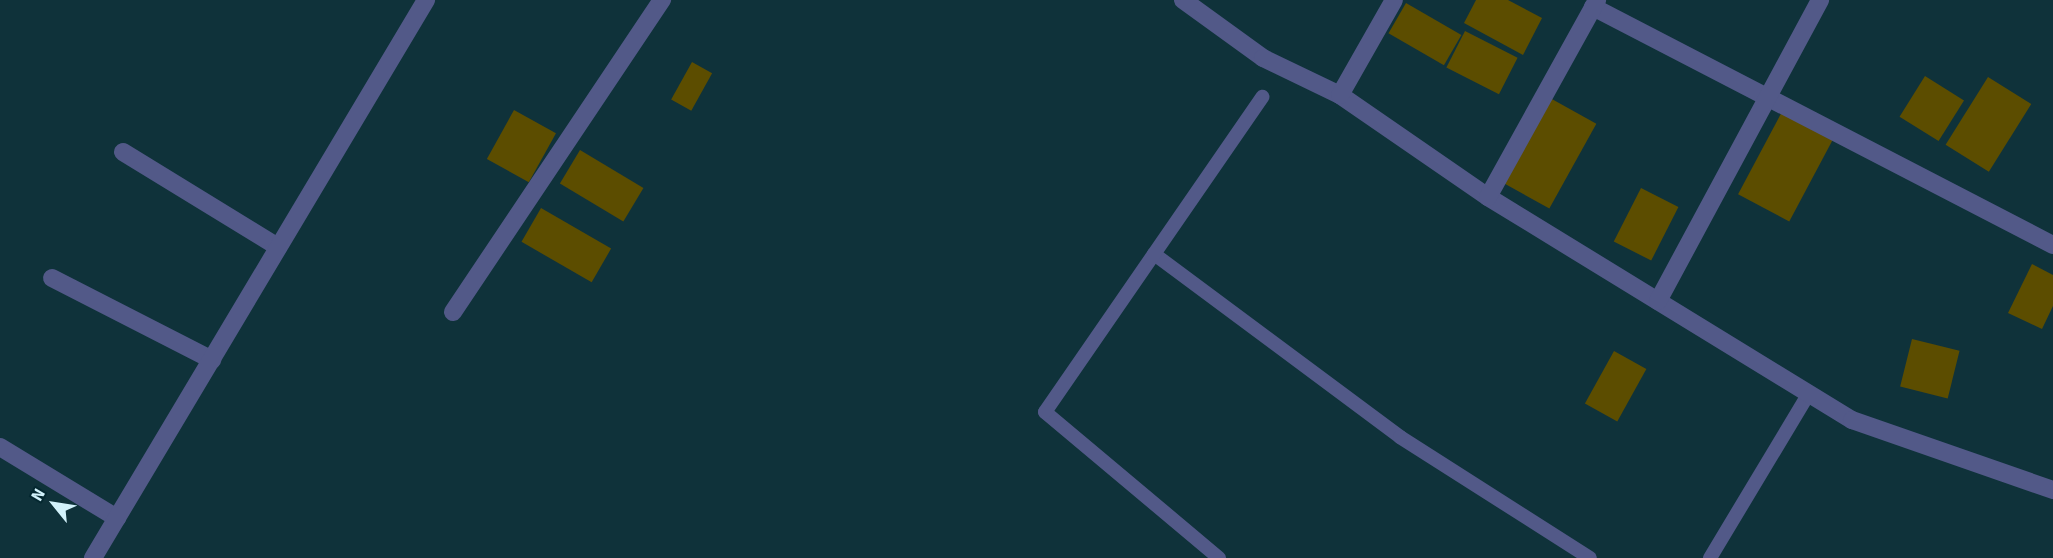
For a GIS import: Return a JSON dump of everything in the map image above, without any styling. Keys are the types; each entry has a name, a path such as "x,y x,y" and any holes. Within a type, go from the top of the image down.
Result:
{"street":[{"path":"93,558 426,0"},
{"path":"453,312 662,0"},
{"path":"1183,0 1263,58 1340,95 1488,197 1852,420 2053,490"},
{"path":"1340,95 1394,0"},
{"path":"1658,301 1820,0"},
{"path":"1488,197 1595,3 1768,100 2053,245"},
{"path":"123,152 278,248"},
{"path":"52,278 212,360"},
{"path":"0,447 117,518"}],"lane":[{"path":"1220,558 1045,412 1262,97"},
{"path":"1154,254 1400,437 1590,558"},
{"path":"1710,558 1809,393"}],"building":[{"path":"1476,0 1508,0 1542,18 1523,55 1464,23"},
{"path":"1406,3 1461,35 1444,65 1388,33"},
{"path":"1465,31 1518,58 1499,94 1446,68"},
{"path":"692,62 712,73 691,111 671,100"},
{"path":"1925,76 1964,100 1939,141 1900,117"},
{"path":"1988,77 2031,104 1989,172 1946,145"},
{"path":"1550,98 1596,124 1549,209 1503,183"},
{"path":"1785,106 1836,133 1789,222 1738,194"},
{"path":"514,110 556,133 529,182 487,159"},
{"path":"580,150 643,188 623,222 560,183"},
{"path":"1641,188 1678,207 1651,261 1614,241"},
{"path":"541,208 611,248 592,282 522,242"},
{"path":"2032,264 2053,275 2053,306 2042,329 2008,313"},
{"path":"1912,339 1960,351 1948,398 1900,387"},
{"path":"1614,351 1646,369 1617,421 1585,403"}]}
